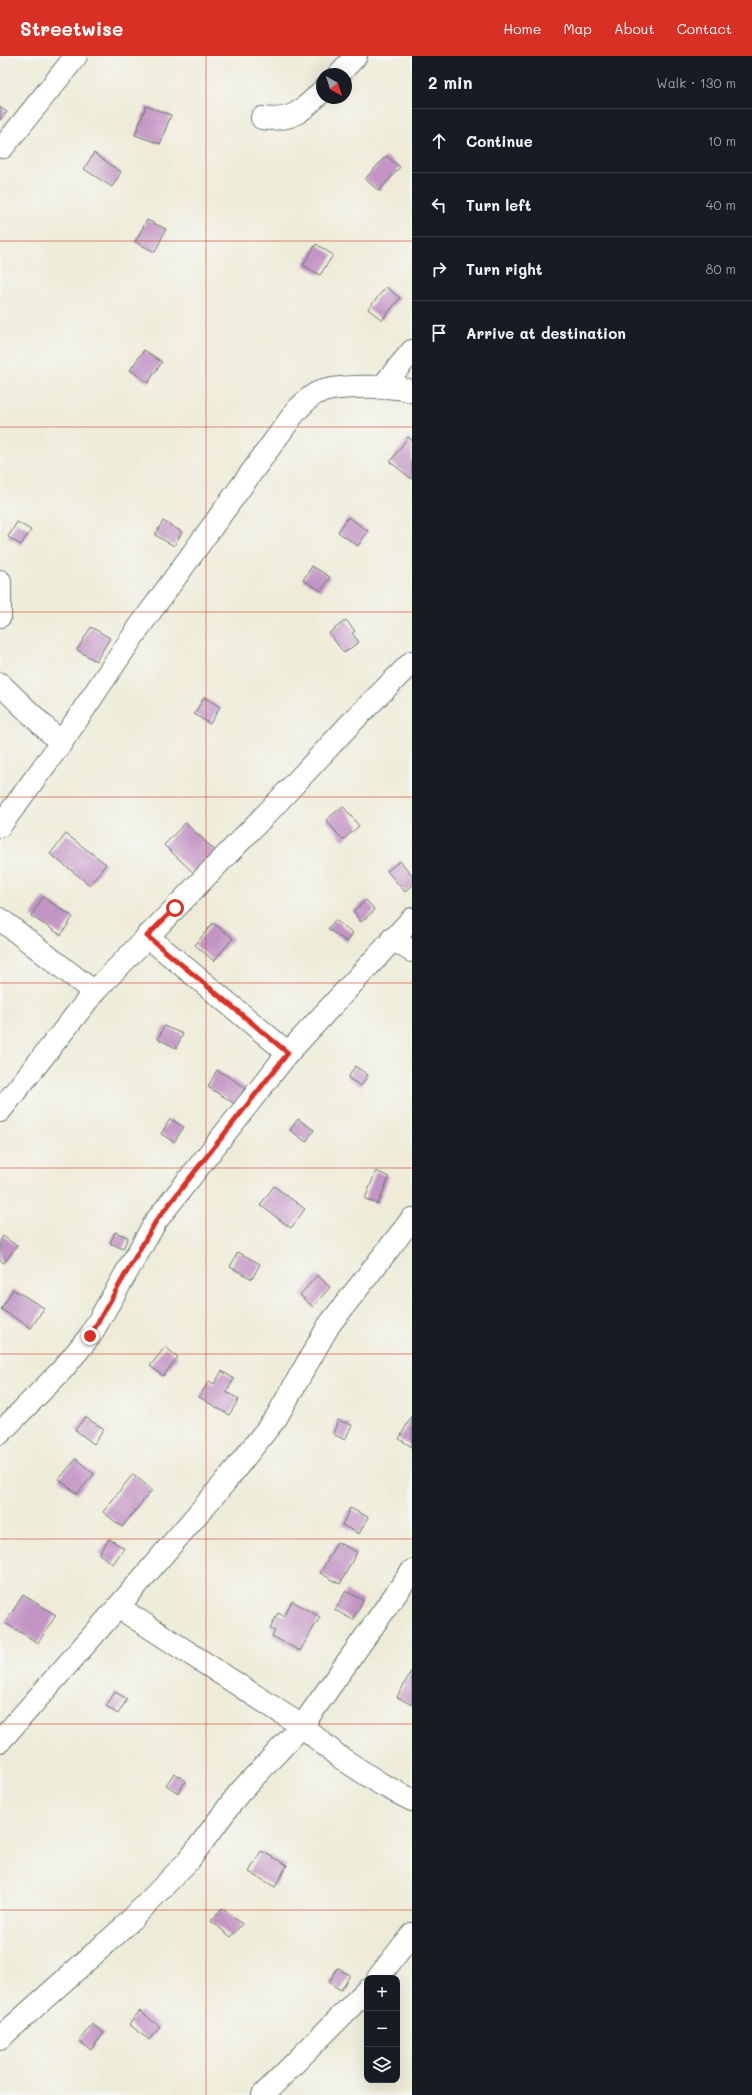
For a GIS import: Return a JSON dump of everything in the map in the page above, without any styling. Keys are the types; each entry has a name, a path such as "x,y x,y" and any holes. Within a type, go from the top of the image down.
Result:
{"street":[{"path":"0,146 3,147 76,56"},
{"path":"345,68 356,56"},
{"path":"262,118 272,120 292,117 305,109 316,97"},
{"path":"381,388 412,351"},
{"path":"0,826 61,743 140,626 296,410 316,393 335,388 400,387 412,391"},
{"path":"0,581 0,616"},
{"path":"0,1111 94,992 351,723 412,662"},
{"path":"0,684 61,743"},
{"path":"0,919 94,992"},
{"path":"0,1433 62,1370 90,1336 156,1221 288,1053 412,919"},
{"path":"147,936 288,1053"},
{"path":"392,939 412,951"},
{"path":"3,1731 118,1607 226,1481 276,1418 330,1325 412,1219"},
{"path":"0,2038 124,1927 183,1866 240,1793 302,1726 412,1571"},
{"path":"118,1607 302,1726 338,1756 381,1784 412,1800"},
{"path":"380,1975 412,1934"},
{"path":"263,2095 364,1993"}],"building":[{"path":"146,106 171,115 160,144 135,135"},
{"path":"0,107 7,112 0,120"},
{"path":"94,153 121,172 112,187 84,169"},
{"path":"386,156 400,167 379,191 365,179"},
{"path":"147,220 166,229 155,252 135,242"},
{"path":"316,244 333,255 320,275 303,265"},
{"path":"386,287 400,298 382,320 368,309"},
{"path":"144,350 162,362 148,383 130,370"},
{"path":"408,437 412,440 412,479 390,462"},
{"path":"348,517 368,531 358,546 338,532"},
{"path":"163,521 182,532 174,546 155,535"},
{"path":"17,522 31,530 21,545 8,537"},
{"path":"312,566 330,577 321,591 303,580"},
{"path":"346,620 355,631 352,633 359,642 344,653 329,633"},
{"path":"91,627 110,638 96,661 77,650"},
{"path":"204,697 220,707 210,724 194,714"},
{"path":"343,806 359,826 343,840 326,820"},
{"path":"185,823 218,853 197,876 164,845"},
{"path":"66,834 106,864 90,885 50,854"},
{"path":"400,861 412,875 412,886 405,892 387,871"},
{"path":"43,897 73,917 61,935 31,916"},
{"path":"366,900 375,910 361,922 353,911"},
{"path":"335,920 353,933 347,942 328,929"},
{"path":"213,923 233,938 214,961 195,945"},
{"path":"164,1026 183,1034 176,1048 158,1039"},
{"path":"355,1066 368,1075 361,1086 348,1078"},
{"path":"217,1070 245,1087 235,1104 208,1087"},
{"path":"170,1119 184,1127 174,1142 161,1134"},
{"path":"298,1119 314,1130 306,1142 290,1130"},
{"path":"376,1171 389,1177 378,1204 365,1199"},
{"path":"274,1186 305,1209 291,1228 260,1205"},
{"path":"115,1232 128,1237 123,1249 110,1243"},
{"path":"3,1236 17,1246 4,1263 0,1260 0,1241"},
{"path":"238,1252 260,1264 252,1279 230,1267"},
{"path":"317,1275 330,1287 313,1307 300,1295"},
{"path":"13,1289 44,1308 31,1328 1,1309"},
{"path":"165,1347 178,1357 163,1376 150,1366"},
{"path":"222,1371 234,1379 226,1392 239,1399 229,1415 199,1397 209,1381 214,1384"},
{"path":"412,1415 412,1447 399,1439"},
{"path":"85,1417 104,1429 94,1444 75,1430"},
{"path":"338,1420 352,1425 345,1440 333,1434"},
{"path":"76,1459 94,1474 77,1494 59,1479"},
{"path":"133,1474 152,1490 122,1527 103,1512"},
{"path":"350,1508 368,1517 359,1534 342,1525"},
{"path":"109,1539 124,1548 113,1564 99,1554"},
{"path":"337,1542 357,1552 340,1584 320,1573"},
{"path":"346,1591 363,1600 353,1620 335,1610"},
{"path":"23,1595 56,1615 38,1643 5,1623"},
{"path":"292,1601 320,1617 300,1651 272,1636 275,1631 270,1629 278,1613 284,1616"},
{"path":"412,1670 412,1705 397,1697"},
{"path":"115,1692 127,1699 118,1714 106,1706"},
{"path":"174,1773 186,1781 178,1793 166,1785"},
{"path":"261,1851 287,1865 275,1887 249,1872"},
{"path":"222,1908 242,1924 231,1937 211,1921"},
{"path":"337,1968 350,1975 341,1990 329,1983"},
{"path":"140,2011 160,2027 149,2040 129,2024"},
{"path":"92,2024 104,2033 91,2050 79,2041"}],"route":[{"path":"90,1336 156,1221 288,1053 147,936 175,908"}]}
